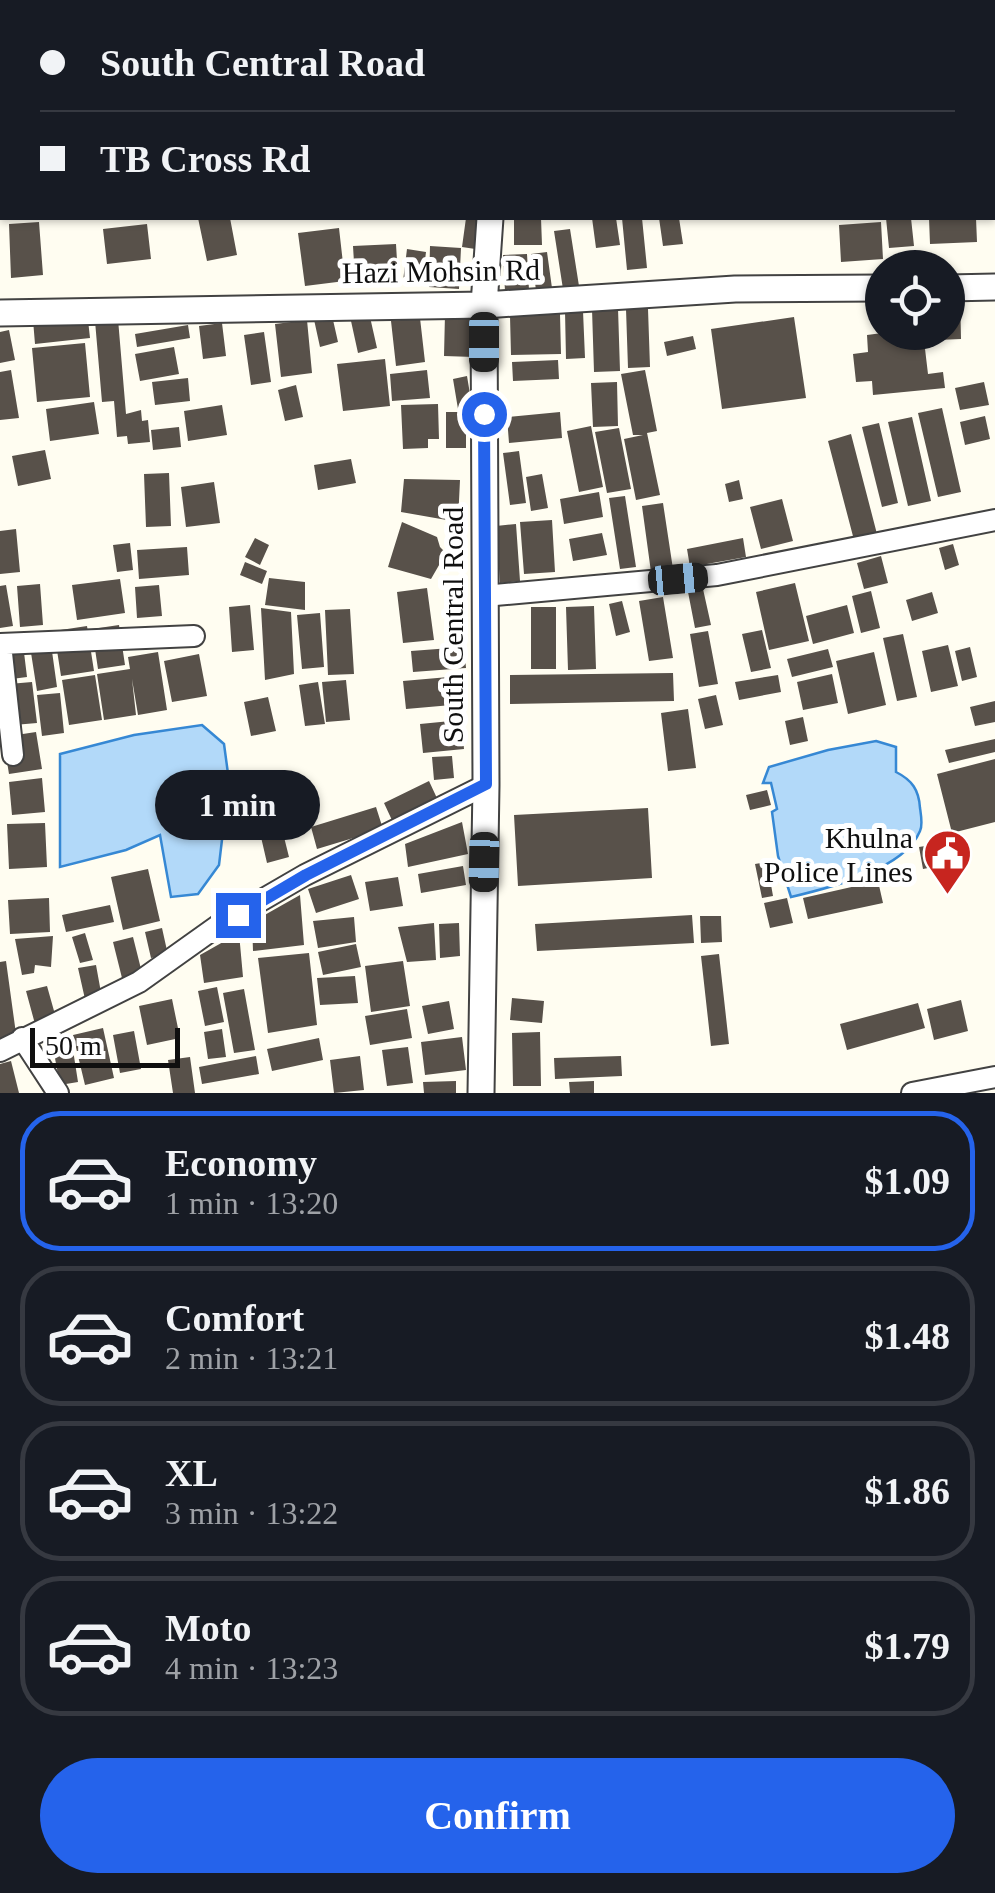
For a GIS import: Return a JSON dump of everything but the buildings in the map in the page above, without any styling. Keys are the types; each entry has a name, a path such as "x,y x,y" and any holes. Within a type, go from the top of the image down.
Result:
{"street":[{"name":"South Central Road","path":"481,1093 486,784 484,305 490,220"},
{"path":"965,288 995,287"},
{"name":"Hazi Mohsin Rd","path":"0,313 484,305 736,289 865,288"},
{"path":"484,596 717,576 995,520"},
{"path":"14,755 1,644 194,636"},
{"path":"0,1051 139,982 218,925 306,875 486,784"},
{"path":"22,1038 58,1093"},
{"path":"912,1093 995,1078"}],"water":[{"path":"202,725 224,744 229,781 219,865 198,894 171,897 160,835 126,850 60,867 60,754 134,735"},
{"path":"876,741 896,747 896,772 910,782 918,796 920,831 911,845 882,867 791,897 778,856 772,812 777,809 771,783 763,783 769,767"}],"place":[{"name":"Khulna Police Lines","path":"948,896"}],"route":[{"path":"238,915 306,875 486,784 484,414"}]}
